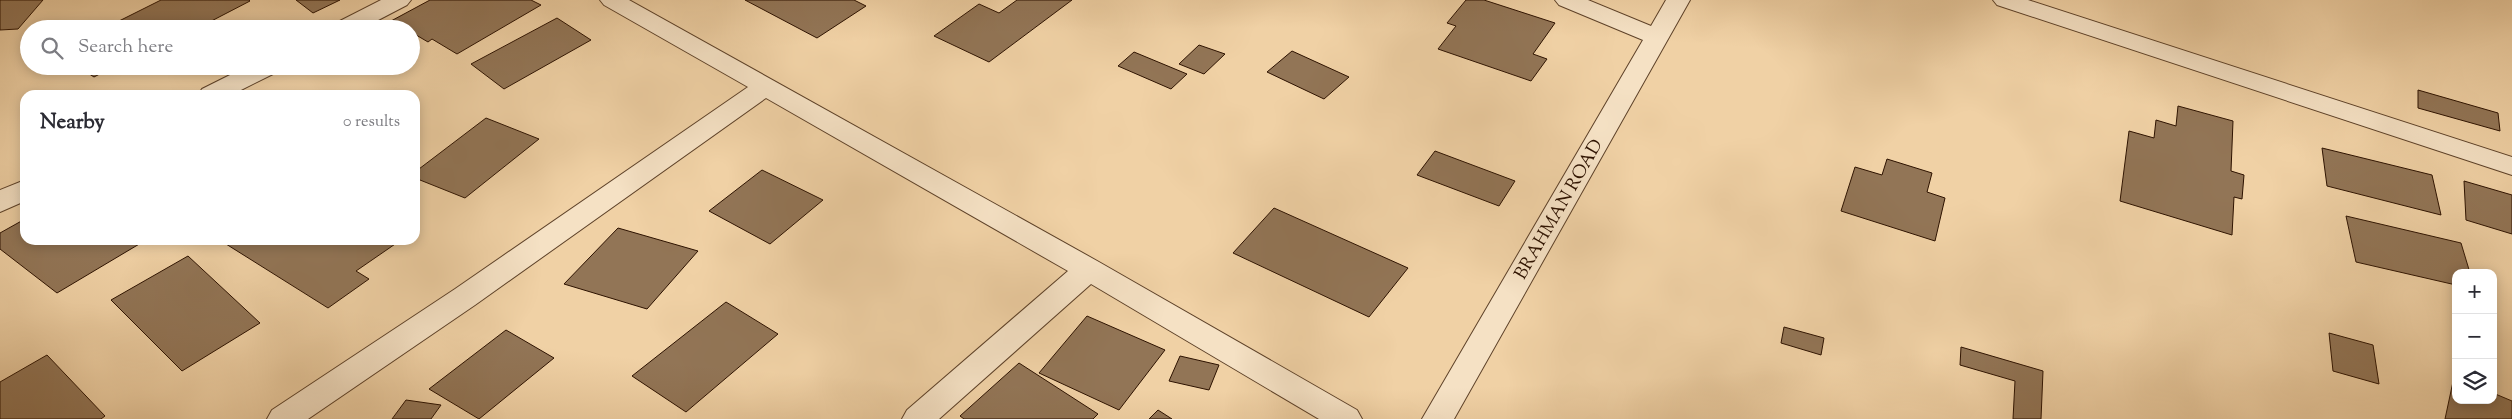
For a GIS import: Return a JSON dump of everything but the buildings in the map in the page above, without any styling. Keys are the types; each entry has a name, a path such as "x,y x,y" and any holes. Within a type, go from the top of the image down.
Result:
{"street":[{"path":"360,20 399,0"},
{"path":"612,0 1089,269 1346,419"},
{"path":"1567,0 1656,36"},
{"name":"BRAHMAN ROAD","path":"1438,419 1678,0"},
{"path":"2005,0 2512,166"},
{"path":"221,90 250,75"},
{"path":"283,419 465,297 765,87"},
{"path":"0,202 20,192"},
{"path":"918,419 1089,269"}]}
